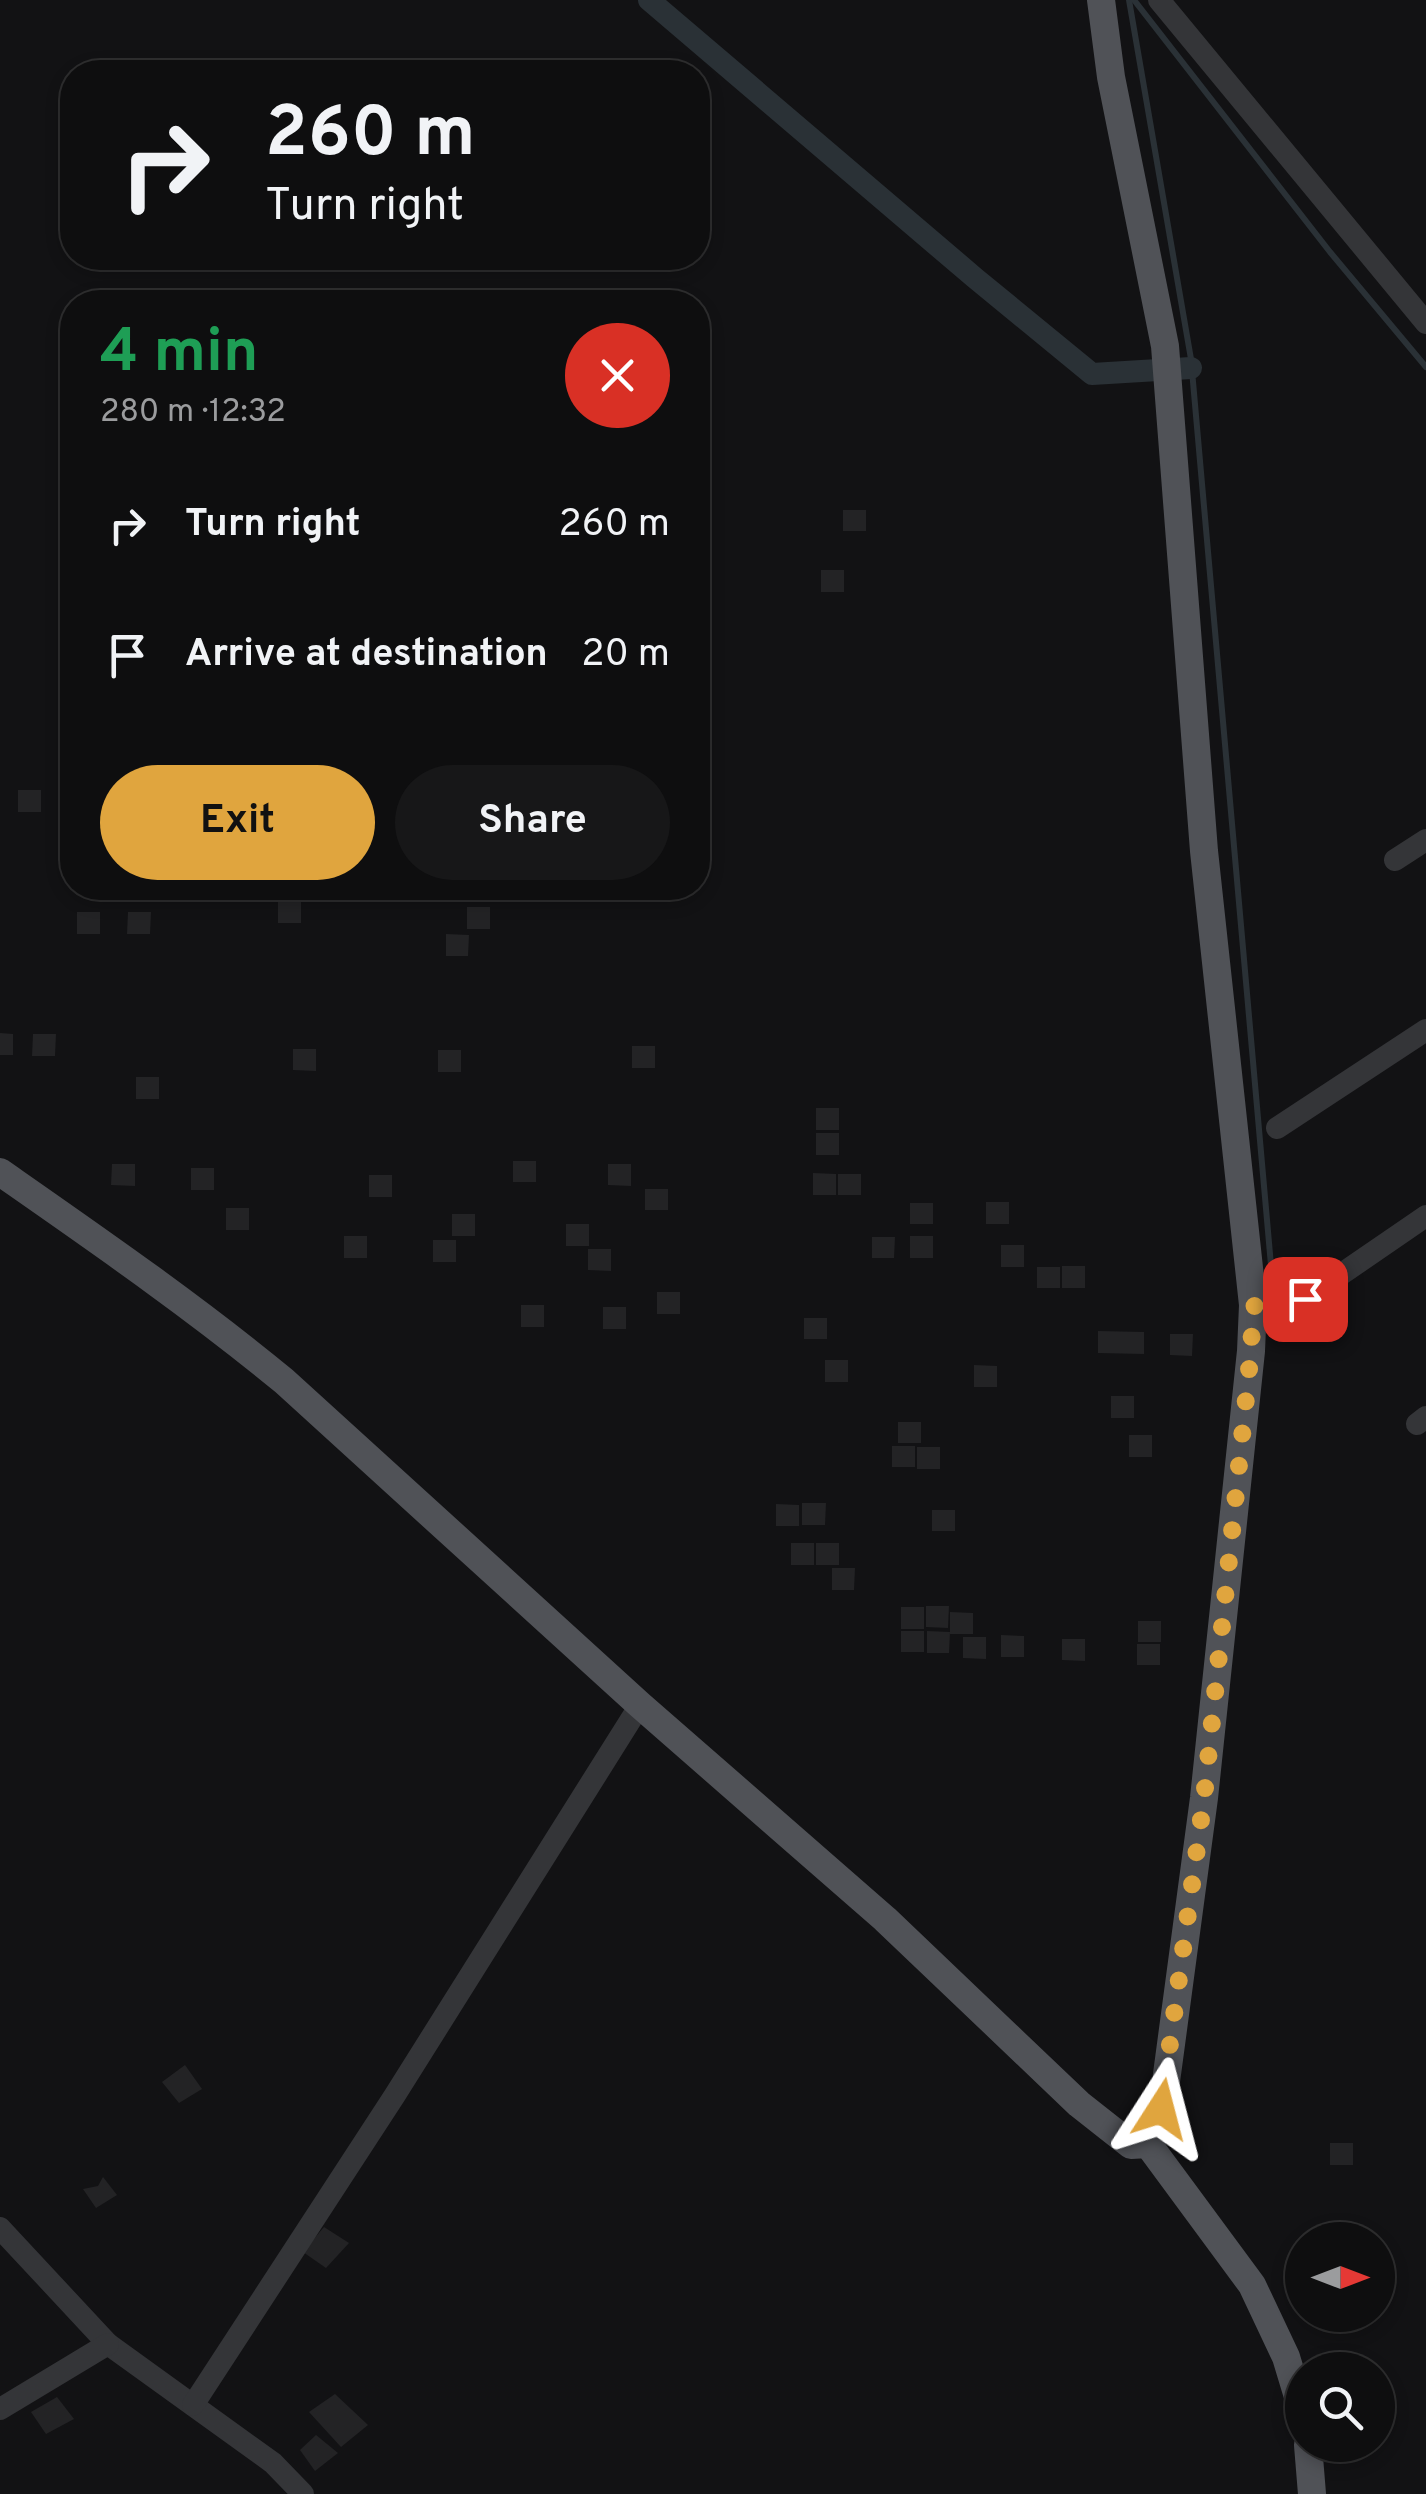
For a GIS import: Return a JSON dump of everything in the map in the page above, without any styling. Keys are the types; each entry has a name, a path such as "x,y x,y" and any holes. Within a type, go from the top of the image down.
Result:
{"main road":[{"path":"0,1172 247,1350 640,1705 885,1919 1079,2104 1131,2145 1148,2144 1154,2138 1165,2088 1204,1798 1251,1351 1268,1306 1202,834 1164,346 1101,0"},
{"path":"1148,2144 1252,2285 1285,2356"},
{"path":"1309,2462 1312,2494"}],"street":[{"path":"1159,0 1426,323"},
{"path":"1395,860 1426,840"},
{"path":"1276,1128 1426,1030"},
{"path":"1268,1306 1305,1299 1426,1216"},
{"path":"193,2405 395,2095 640,1705"},
{"path":"0,2228 108,2344 273,2463 303,2494"},
{"path":"0,2409 108,2344"}],"building":[{"path":"843,510 866,510 866,531 843,531"},
{"path":"821,570 844,570 844,592 821,592"},
{"path":"18,790 41,790 41,812 18,812"},
{"path":"278,902 301,902 301,923 278,923"},
{"path":"467,907 490,907 490,929 467,929"},
{"path":"77,912 100,912 100,934 77,934"},
{"path":"128,912 151,912 150,934 127,934"},
{"path":"446,934 469,935 468,956 446,956"},
{"path":"0,1033 13,1034 13,1055 0,1055"},
{"path":"33,1034 56,1034 55,1056 32,1056"},
{"path":"632,1046 655,1046 655,1068 632,1068"},
{"path":"293,1049 316,1049 316,1071 293,1070"},
{"path":"438,1050 461,1050 461,1072 438,1072"},
{"path":"136,1077 159,1077 159,1099 136,1099"},
{"path":"816,1108 839,1108 839,1130 816,1130"},
{"path":"816,1133 839,1133 839,1155 816,1155"},
{"path":"513,1161 536,1161 536,1182 513,1182"},
{"path":"112,1164 135,1164 135,1186 111,1185"},
{"path":"608,1164 631,1164 631,1186 608,1185"},
{"path":"191,1168 214,1168 214,1190 191,1190"},
{"path":"813,1173 836,1174 836,1195 813,1195"},
{"path":"838,1174 861,1174 861,1195 838,1195"},
{"path":"369,1175 392,1175 392,1197 369,1197"},
{"path":"645,1189 668,1189 668,1210 645,1210"},
{"path":"986,1202 1009,1202 1009,1224 986,1224"},
{"path":"910,1203 933,1203 933,1224 910,1224"},
{"path":"226,1208 249,1208 249,1230 226,1230"},
{"path":"452,1214 475,1214 475,1236 452,1236"},
{"path":"566,1224 589,1224 589,1246 566,1246"},
{"path":"344,1236 367,1236 367,1258 344,1258"},
{"path":"910,1236 933,1236 933,1258 910,1258"},
{"path":"872,1237 895,1237 894,1258 872,1258"},
{"path":"433,1240 456,1240 456,1262 433,1262"},
{"path":"1001,1245 1024,1245 1024,1267 1001,1267"},
{"path":"588,1249 611,1249 611,1271 588,1270"},
{"path":"1062,1266 1085,1266 1085,1288 1062,1288"},
{"path":"1037,1267 1060,1267 1060,1288 1037,1288"},
{"path":"657,1292 680,1292 680,1314 657,1314"},
{"path":"521,1305 544,1305 544,1327 521,1327"},
{"path":"603,1307 626,1307 626,1329 603,1329"},
{"path":"804,1318 827,1318 827,1339 804,1339"},
{"path":"1098,1331 1144,1332 1144,1354 1098,1353"},
{"path":"1170,1334 1193,1334 1192,1356 1170,1355"},
{"path":"825,1360 848,1360 848,1382 825,1382"},
{"path":"974,1365 997,1366 997,1387 974,1387"},
{"path":"1111,1396 1134,1396 1134,1418 1111,1418"},
{"path":"898,1422 921,1422 921,1443 898,1443"},
{"path":"1129,1435 1152,1435 1152,1457 1129,1457"},
{"path":"892,1446 915,1446 915,1467 892,1467"},
{"path":"917,1447 940,1447 940,1469 917,1469"},
{"path":"802,1503 826,1503 825,1525 802,1525"},
{"path":"776,1504 799,1505 799,1526 776,1526"},
{"path":"932,1510 955,1510 955,1531 932,1531"},
{"path":"791,1543 814,1543 814,1565 791,1565"},
{"path":"816,1543 839,1543 839,1565 816,1565"},
{"path":"832,1568 855,1568 854,1590 832,1590"},
{"path":"926,1606 949,1606 948,1628 926,1627"},
{"path":"901,1607 924,1607 924,1629 901,1629"},
{"path":"950,1612 973,1613 973,1634 950,1634"},
{"path":"1138,1621 1161,1621 1161,1642 1138,1642"},
{"path":"901,1631 924,1631 924,1652 901,1652"},
{"path":"927,1631 950,1632 949,1653 927,1653"},
{"path":"1001,1635 1024,1636 1024,1657 1001,1657"},
{"path":"963,1637 986,1637 986,1659 963,1658"},
{"path":"1062,1639 1085,1639 1085,1661 1062,1660"},
{"path":"1137,1644 1160,1644 1160,1665 1137,1665"},
{"path":"185,2065 202,2089 179,2103 162,2082"},
{"path":"1330,2143 1353,2143 1353,2165 1330,2165"},
{"path":"103,2177 117,2195 96,2208 83,2189 98,2186"},
{"path":"324,2227 349,2243 326,2268 303,2252"},
{"path":"335,2394 368,2425 341,2447 309,2412"},
{"path":"57,2397 74,2419 46,2434 31,2412"},
{"path":"316,2435 338,2453 315,2471 300,2450"}],"waterway":[{"path":"649,0 1092,374 1191,368"},
{"path":"1129,0 1191,359 1273,1288"},
{"path":"1134,0 1330,252 1426,367"}],"route":[{"path":"1161,2109 1204,1798 1253,1306 1285,1306 1305,1299"}]}
